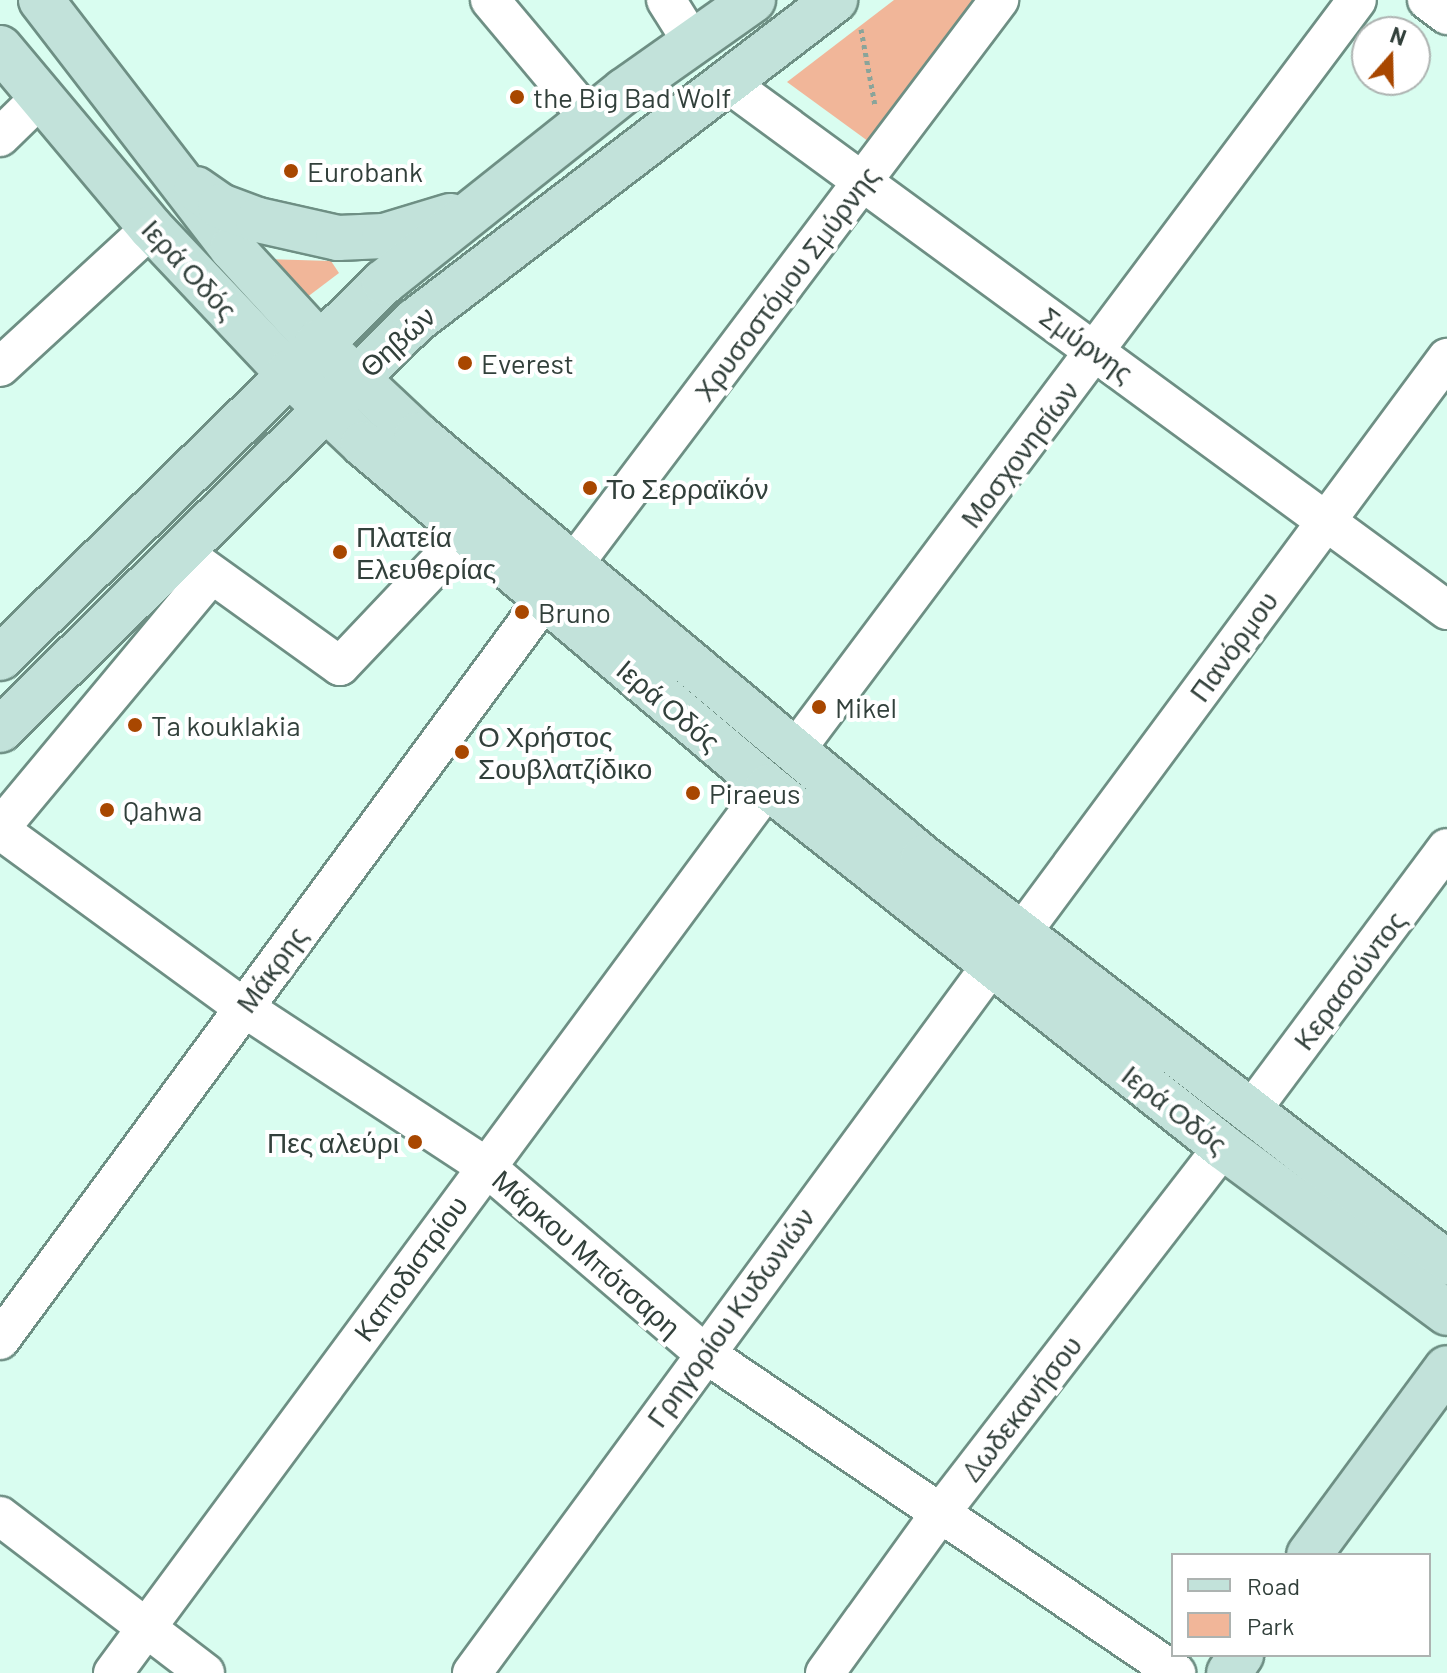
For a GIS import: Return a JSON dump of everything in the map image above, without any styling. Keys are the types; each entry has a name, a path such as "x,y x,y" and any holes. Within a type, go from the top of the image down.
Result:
{"main road":[{"name":"Ιερά Οδός","path":"41,0 183,180 232,248 318,342 417,435 794,752 1223,1147 1447,1313"},
{"name":"Θηβών","path":"3,646 318,342 589,118 753,0"},
{"name":"Θηβών","path":"0,730 195,564 324,409 415,321 725,81 847,8"},
{"name":"Ιερά Οδός","path":"0,48 151,228 288,373 324,409 544,600 768,787 1250,1112 1447,1263"},
{"path":"183,180 220,206 258,220 338,238 422,228 463,211 513,178"},
{"path":"1310,1553 1447,1368"}],"street":[{"path":"490,0 589,118"},
{"path":"666,0 693,43"},
{"name":"Χρυσοστόμου Σμύρνης","path":"573,565 999,0"},
{"name":"Μοσχονησίων","path":"794,752 1098,351 1357,0"},
{"path":"1427,0 1447,15"},
{"name":"Σμύρνης","path":"725,81 873,168 1098,351 1447,610"},
{"path":"0,137 40,98"},
{"path":"0,367 151,228"},
{"name":"Πανόρμου","path":"1006,949 1447,358"},
{"path":"0,829 195,564 340,666 467,532"},
{"name":"Μάκρης","path":"0,1340 544,600"},
{"name":"Καποδιστρίου","path":"113,1673 768,787"},
{"name":"Μάρκου Μπότσαρη","path":"0,829 243,1007 485,1166 703,1352 1176,1673"},
{"name":"Κερασούντος","path":"1250,1112 1447,848"},
{"name":"Γρηγορίου Κυδωνιών","path":"472,1673 703,1352 1006,949"},
{"name":"Δωδεκανήσου","path":"825,1673 941,1512 1223,1147"},
{"path":"0,1516 205,1673"}],"path":[{"path":"847,8 873,168"}],"green space":[{"path":"894,0 979,0 872,144 787,82"},
{"path":"265,259 331,261 339,273 302,301"}],"place":[{"name":"the Big Bad Wolf","path":"517,97"},
{"name":"Eurobank","path":"291,171"},
{"name":"Everest","path":"465,363"},
{"name":"Το Σερραϊκόν","path":"590,488"},
{"name":"Πλατεία Ελευθερίας","path":"340,552"},
{"name":"Bruno","path":"522,612"},
{"name":"Mikel","path":"819,707"},
{"name":"Ta kouklakia","path":"135,725"},
{"name":"Ο Χρήστος Σουβλατζίδικο","path":"462,752"},
{"name":"Piraeus","path":"693,793"},
{"name":"Qahwa","path":"107,810"},
{"name":"Πες αλεύρι","path":"415,1142"}]}
